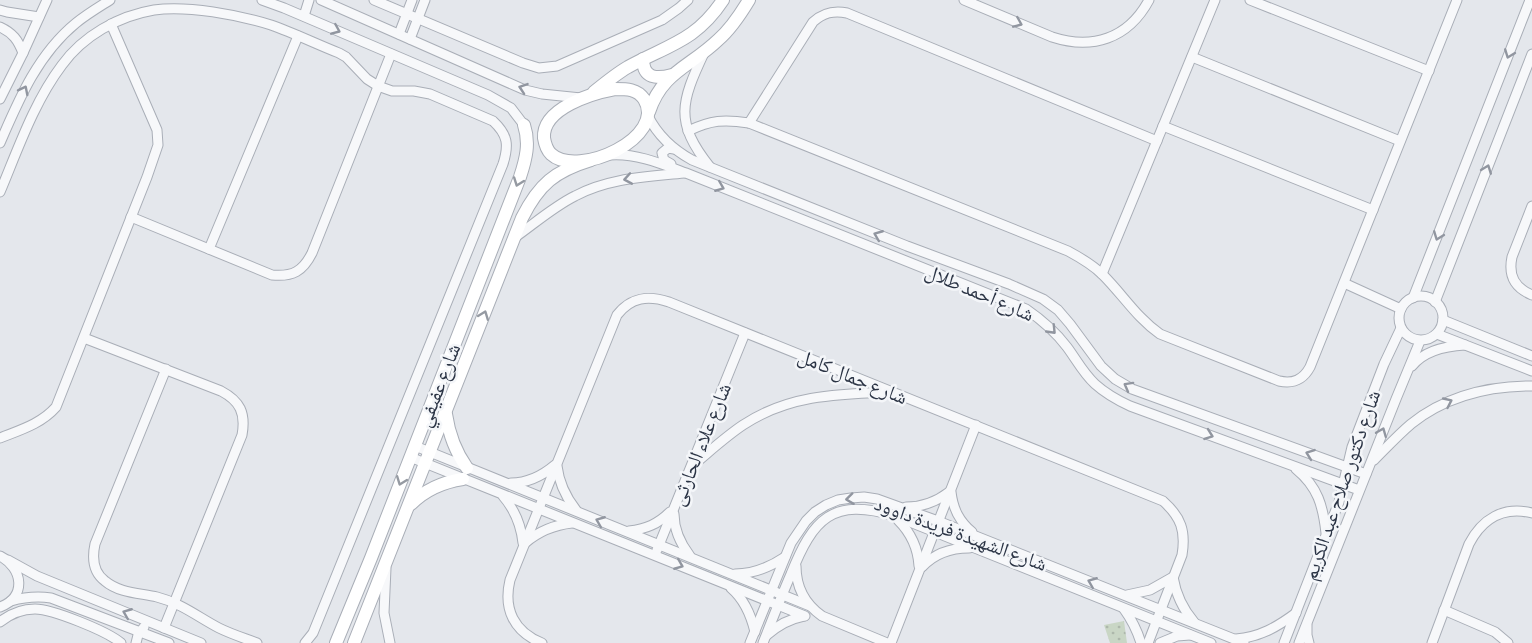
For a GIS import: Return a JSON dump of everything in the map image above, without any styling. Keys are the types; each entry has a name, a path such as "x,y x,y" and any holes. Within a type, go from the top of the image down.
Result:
{"street":[{"path":"0,99 47,0"},
{"path":"106,0 111,0"},
{"path":"0,143 25,88 47,53 75,23 111,0"},
{"path":"262,0 476,89 511,108 524,125 544,141"},
{"path":"304,16 309,0"},
{"path":"321,0 525,90 542,94 586,96 615,89 634,91 645,100 649,115"},
{"path":"374,0 523,63 548,68 662,20 688,0"},
{"path":"399,34 412,0"},
{"path":"410,39 425,0"},
{"path":"723,0 706,22 692,34 615,75 551,119 546,125 544,141 552,155 566,161 591,160 617,150 638,135 647,123 653,99 662,86 672,75 705,51 730,28 749,0"},
{"path":"964,0 1052,37 1079,43 1100,40 1120,33 1141,14 1149,0"},
{"path":"1102,274 1215,0"},
{"path":"1250,0 1429,71"},
{"path":"1413,298 1530,0"},
{"path":"688,130 717,120 749,123 1068,251 1092,265 1102,274 1140,318 1160,334 1286,383 1294,382 1306,374 1429,71 1455,1"},
{"path":"0,192 26,128 61,66 96,32 127,17 154,10 182,9 246,18 271,26 339,53 368,80 378,86 392,91 430,94 493,121 500,128 505,136 506,155 313,633 305,643"},
{"path":"0,10 39,17"},
{"path":"749,123 813,22 825,14 839,11 1157,141"},
{"path":"0,438 39,422 56,407 158,145 157,130 111,24"},
{"path":"0,27 11,33 19,42 23,53"},
{"path":"209,249 298,36"},
{"path":"705,51 690,82 685,106 688,130 694,146 712,168"},
{"path":"131,217 272,275 292,274 301,269 308,262 312,253 391,54"},
{"path":"1435,302 1532,54"},
{"path":"1192,57 1401,141"},
{"path":"643,59 643,66 651,76 657,78 672,75"},
{"name":"شارع أحمد طلال","path":"649,115 663,139 692,160 1043,299 1058,310 1101,366 1115,379 1132,389 1365,474"},
{"name":"شارع عفيفي","path":"336,643 372,558 520,177 528,140 524,125"},
{"path":"1163,126 1373,210"},
{"path":"526,154 531,148 544,141"},
{"path":"674,149 665,149 662,158 686,173"},
{"name":"شارع أحمد طلال","path":"604,156 618,154 649,160 686,173 1026,309 1056,333 1094,383 1117,400 1359,490"},
{"name":"شارع عفيفي","path":"354,643 530,201 556,175 572,166 591,160"},
{"path":"514,238 557,207 596,187 638,177 686,173"},
{"path":"1532,206 1510,265 1513,281 1518,287 1532,295"},
{"path":"903,260 907,246"},
{"path":"1344,283 1401,309"},
{"path":"1423,297 1435,302 1442,312 1443,320 1437,334 1429,339 1420,340 1409,337 1401,328 1399,318 1406,302 1413,298 1423,297"},
{"name":"شارع جمال كامل","path":"542,643 526,635 513,619 507,600 510,580 617,315 627,305 647,298 661,299 1163,501 1179,519 1184,543 1182,555 1148,643"},
{"path":"1443,320 1532,356"},
{"name":"شارع دكتور صلاح عبد الكريم","path":"1284,643 1339,502 1355,437 1401,328"},
{"name":"شارع علاء الحارثى","path":"655,555 745,333"},
{"path":"1437,334 1532,371"},
{"path":"84,338 230,396 243,413 244,424 238,445 164,628"},
{"name":"شارع دكتور صلاح عبد الكريم","path":"1299,643 1420,340"},
{"path":"1407,372 1416,361 1427,354 1447,347 1467,345"},
{"path":"166,369 95,544 92,554 94,565 105,582 125,591 174,603 219,628 257,643"},
{"path":"1370,463 1410,425 1447,402 1489,388 1532,386"},
{"path":"691,467 743,425 787,404 834,394 893,392"},
{"path":"446,412 447,427 465,473"},
{"path":"408,507 433,488 465,473 507,483 732,573 810,606 822,616 889,643 976,425"},
{"path":"412,451 465,473 502,494 805,616"},
{"path":"507,483 521,483 534,479 556,463"},
{"path":"556,463 562,489 578,511"},
{"path":"1292,465 1305,476 1314,489 1321,504 1326,537"},
{"path":"899,506 921,506 942,497 951,490"},
{"path":"951,490 956,512 962,522 979,537"},
{"path":"502,494 518,517 524,545"},
{"name":"شارع الشهيدة فريدة داوود","path":"750,643 785,556 794,537 806,521 815,512 838,500 864,497 899,506 1244,643"},
{"path":"628,532 654,525 674,508"},
{"path":"674,508 677,535 683,547 692,557"},
{"name":"شارع الشهيدة فريدة داوود","path":"764,640 804,543 815,527 838,513 865,509 895,516 1211,643"},
{"path":"1432,643 1475,533 1493,517 1505,512 1517,510 1532,513"},
{"path":"895,516 913,541 919,572"},
{"path":"524,545 546,528 573,522"},
{"path":"919,572 927,562 948,550 974,548"},
{"path":"732,573 751,573 769,567 785,556"},
{"path":"4,558 15,567 18,575 19,585 11,601"},
{"path":"4,558 37,576 151,622 182,639 201,643"},
{"path":"796,561 800,590 810,606"},
{"path":"386,563 384,613 390,643"},
{"path":"1125,595 1150,590 1173,577 1180,602 1195,623"},
{"path":"727,584 743,600 755,632"},
{"path":"0,607 24,598 38,596 51,598 169,643"},
{"path":"1122,608 1131,618 1141,643"},
{"path":"0,622 25,610 44,610 108,634 121,643"},
{"path":"1444,610 1495,632 1508,643"},
{"path":"1234,639 1247,638 1273,629 1296,613"},
{"path":"764,640 780,625 796,618 822,616"},
{"path":"136,643 140,632 151,622"},
{"path":"1307,622 1309,643"},
{"path":"1160,643 1177,636 1191,635"}],"green space":[{"path":"1124,621 1127,643 1110,643 1104,625"}]}
